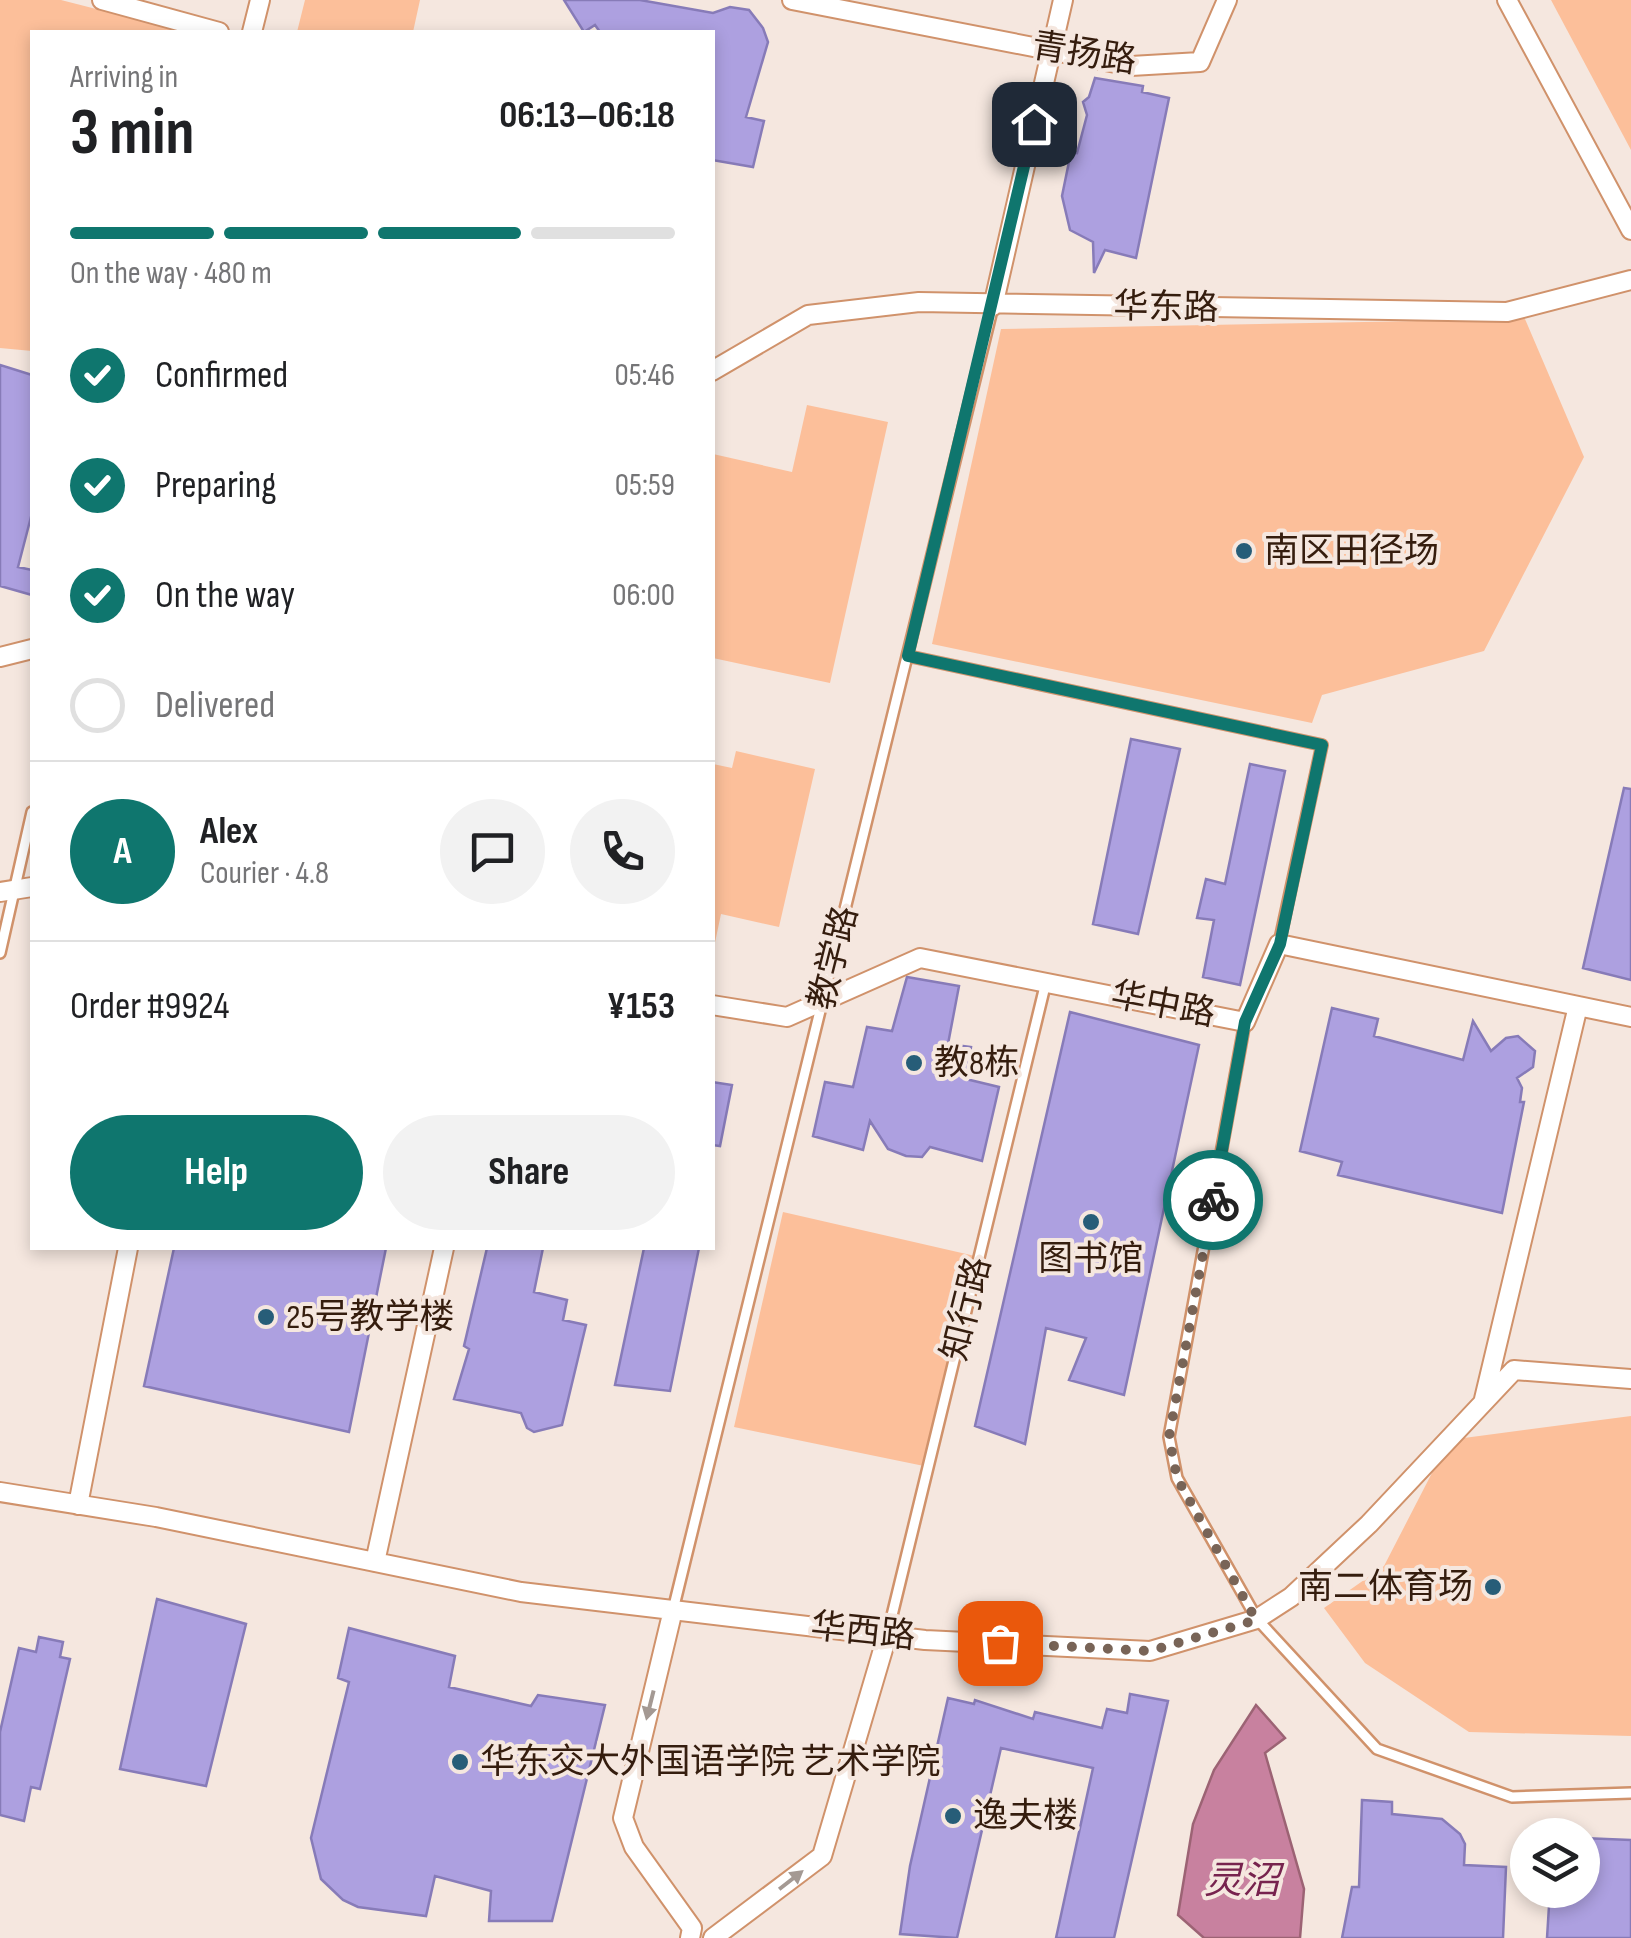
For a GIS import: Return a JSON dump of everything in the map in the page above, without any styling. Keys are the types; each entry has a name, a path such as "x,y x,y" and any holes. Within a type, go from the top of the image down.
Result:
{"street":[{"path":"102,0 213,30"},
{"path":"252,30 260,0"},
{"name":"青扬路","path":"792,0 1131,66 1200,62 1227,0"},
{"path":"993,306 1063,0"},
{"path":"1508,0 1631,230"},
{"name":"华东路","path":"715,368 808,315 919,302 1507,312 1631,280"},
{"path":"0,656 30,649"},
{"path":"1280,944 1631,1017"},
{"name":"华中路","path":"715,1005 787,1017 920,958 1245,1022 1280,944"},
{"path":"1483,1403 1578,1006"},
{"path":"78,1504 128,1250"},
{"path":"376,1562 444,1250"},
{"name":"华西路","path":"0,1492 521,1592 887,1636 1150,1651 1256,1620 1291,1597 1369,1524 1514,1370 1631,1380"},
{"path":"673,1610 623,1818 634,1847 692,1928 690,1938"},
{"path":"713,1938 822,1856 887,1636"}],"lane":[{"name":"教学路","path":"673,1610 993,306"},
{"path":"908,656 1322,745 1280,944"},
{"path":"0,953 30,822"},
{"name":"知行路","path":"887,1636 1046,982"},
{"path":"1245,1022 1169,1437 1177,1478 1256,1620 1377,1748 1512,1798 1631,1793"}],"shaded area":[{"path":"0,0 61,0 178,30 30,30 30,351 0,348"},
{"path":"305,0 420,0 413,30 298,30"},
{"path":"1551,0 1631,0 1631,150"},
{"name":"南区田径场","path":"1525,319 1584,457 1484,651 1322,695 1312,723 932,644 1001,329"},
{"path":"807,405 888,422 830,683 715,658 715,454 792,472"},
{"path":"736,751 815,769 779,927 721,914 715,942 715,764 732,768"},
{"path":"783,1212 975,1256 924,1466 734,1427"},
{"name":"南二体育场","path":"1631,1416 1631,1736 1469,1732 1365,1663 1324,1608 1384,1566 1449,1440"}],"water":[{"name":"灵沼","path":"1256,1705 1285,1738 1265,1753 1304,1889 1300,1938 1204,1938 1178,1915 1193,1824 1214,1770"}],"building":[{"path":"564,0 640,0 713,13 730,7 749,10 768,42 746,117 764,121 753,167 715,161 715,30 599,30 595,25 583,30"},
{"path":"1095,78 1143,86 1142,92 1169,98 1136,258 1105,250 1094,273 1093,242 1070,230 1062,196 1071,152 1077,153 1087,115 1083,102 1089,97"},
{"path":"0,365 30,374 30,521 18,567 30,570 30,594 0,586"},
{"path":"1131,739 1180,749 1138,934 1093,924"},
{"path":"1250,764 1285,771 1240,985 1203,977 1214,920 1197,918 1206,879 1225,884"},
{"path":"1624,788 1631,789 1631,980 1583,968"},
{"name":"教8栋","path":"907,977 959,986 948,1044 971,1047 966,1079 999,1087 982,1161 930,1147 922,1157 906,1156 888,1149 870,1121 863,1150 813,1136 825,1082 853,1087 867,1027 892,1031"},
{"path":"1332,1008 1378,1019 1374,1036 1463,1060 1473,1021 1491,1051 1506,1038 1518,1036 1535,1051 1533,1067 1517,1078 1522,1088 1520,1102 1524,1102 1502,1213 1338,1175 1342,1162 1300,1151"},
{"name":"图书馆","path":"1070,1012 1199,1045 1124,1395 1069,1380 1086,1338 1046,1328 1025,1444 975,1426"},
{"path":"715,1082 732,1085 720,1146 715,1145"},
{"name":"25号教学楼","path":"174,1250 386,1250 349,1432 144,1386"},
{"path":"487,1250 543,1250 534,1292 567,1300 563,1320 586,1325 562,1425 534,1432 527,1428 521,1413 454,1399 469,1349 464,1346"},
{"path":"644,1250 699,1250 670,1391 615,1385"},
{"path":"157,1599 246,1624 206,1786 120,1769"},
{"name":"华东交大外国语学院 艺术学院","path":"349,1628 455,1656 449,1687 531,1706 538,1695 605,1705 552,1921 489,1921 491,1891 435,1876 426,1916 358,1907 343,1900 321,1879 311,1838 349,1682 338,1678"},
{"path":"39,1637 63,1642 60,1657 70,1659 40,1789 31,1787 24,1821 0,1815 0,1732 19,1648 36,1652"},
{"name":"逸夫楼","path":"1130,1694 1168,1701 1114,1938 1056,1938 1093,1768 1001,1748 957,1938 900,1934 910,1866 948,1698 974,1704 975,1700 1033,1719 1035,1712 1102,1728 1107,1709 1127,1713"},
{"path":"1362,1800 1392,1802 1392,1814 1442,1819 1460,1834 1465,1844 1464,1865 1506,1867 1503,1938 1342,1938 1352,1887 1359,1887"},
{"path":"1600,1839 1631,1840 1631,1938 1547,1938 1549,1908 1600,1908"}],"way so far":[{"path":"1000,1643 1150,1651 1256,1620 1177,1478 1169,1437 1213,1200"}],"place":[{"name":"南区田径场","path":"1244,551"},
{"name":"教8栋","path":"914,1063"},
{"name":"图书馆","path":"1091,1222"},
{"name":"25号教学楼","path":"266,1317"},
{"name":"南二体育场","path":"1493,1587"},
{"name":"华东交大外国语学院 艺术学院","path":"460,1762"},
{"name":"逸夫楼","path":"953,1816"}],"route":[{"path":"1034,124 908,656 1322,745 1280,944 1245,1022 1213,1200"}]}
